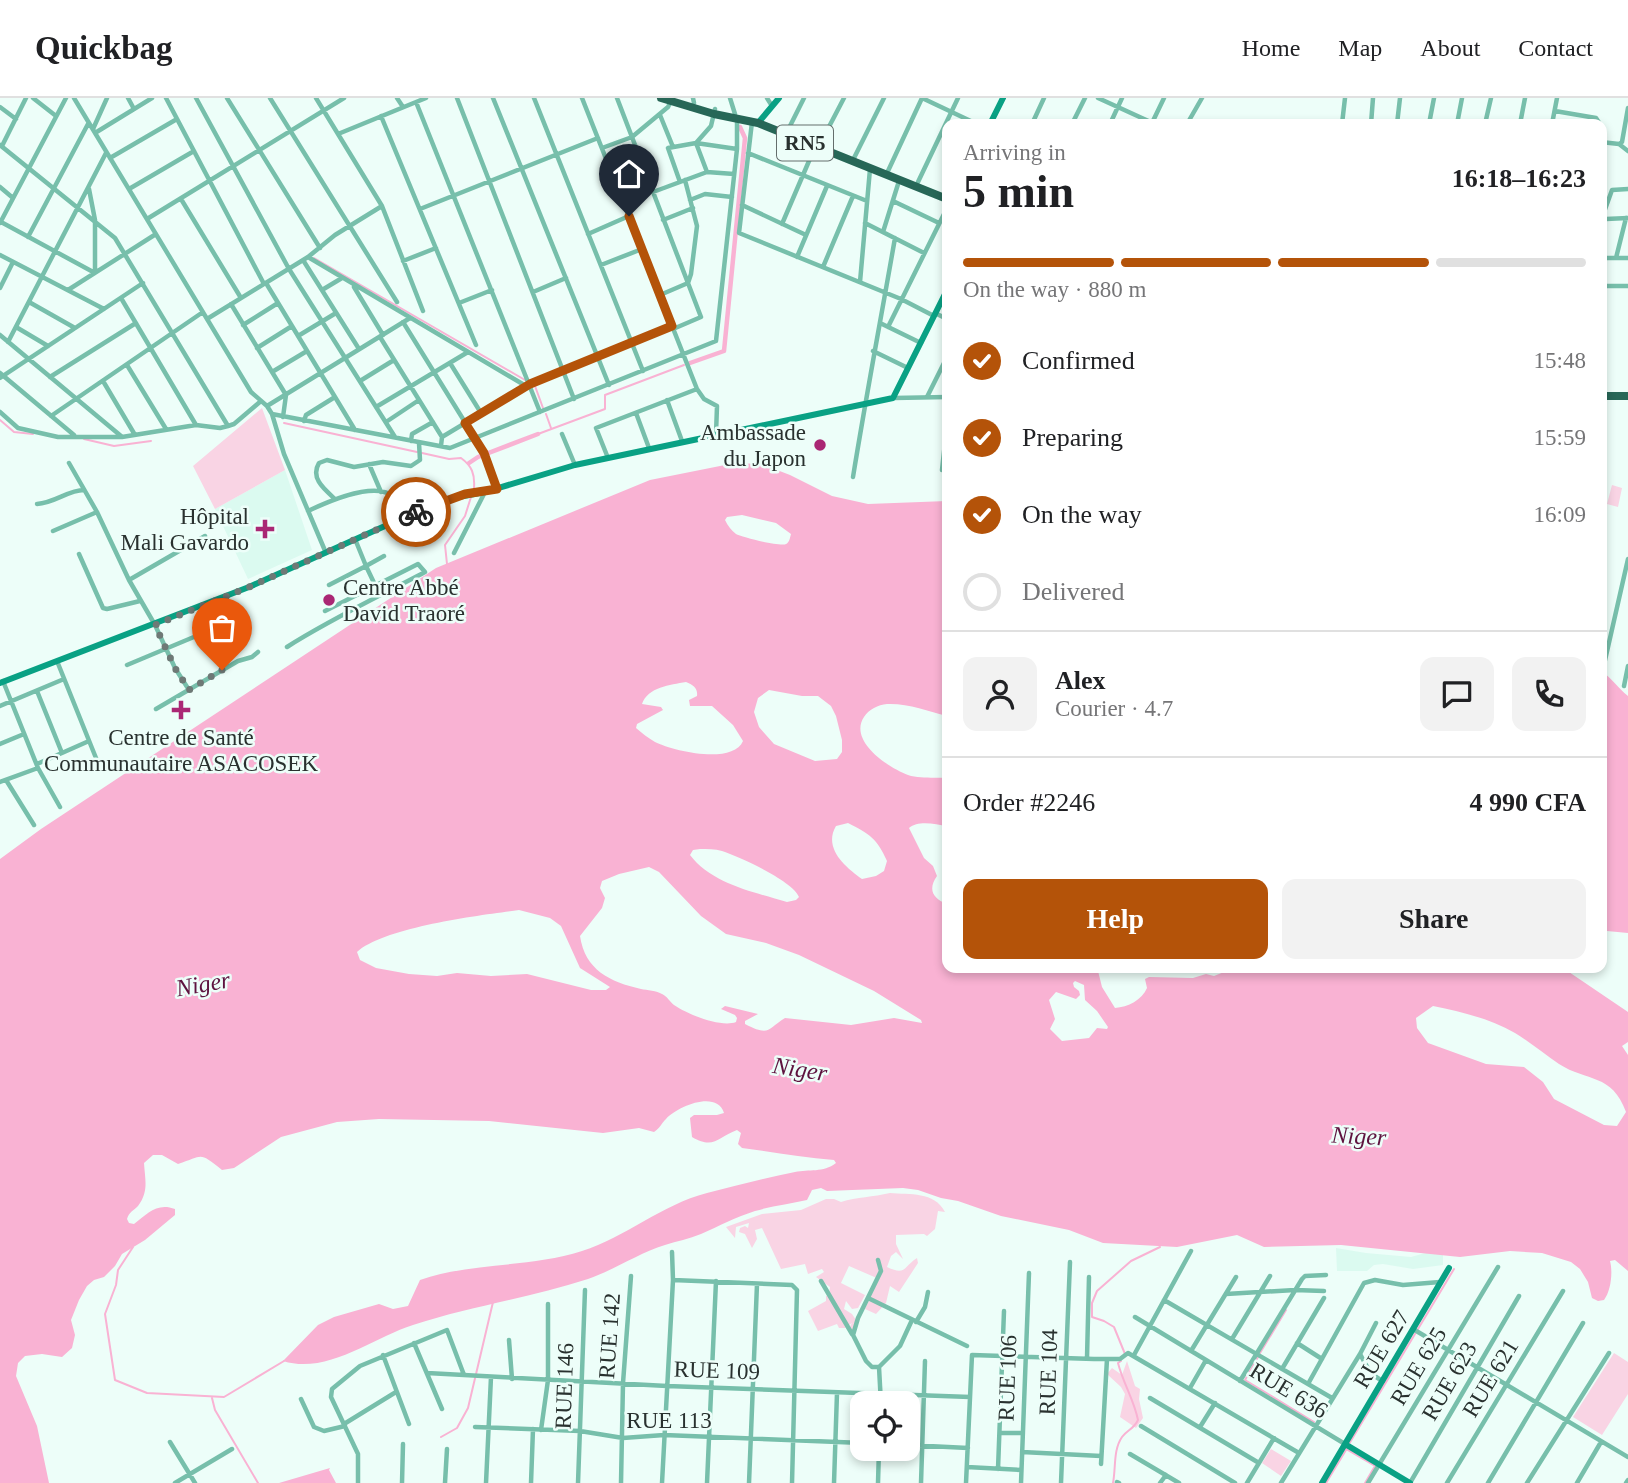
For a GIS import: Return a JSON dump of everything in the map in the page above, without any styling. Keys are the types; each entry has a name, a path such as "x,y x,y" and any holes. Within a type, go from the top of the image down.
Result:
{"highway":[{"name":"RN5","path":"660,98 694,101 714,112"},
{"name":"RN5","path":"673,100 788,130 818,145"},
{"name":"RN5","path":"757,122 942,197"},
{"name":"RN5","path":"853,160 942,191"},
{"path":"1607,398 1628,398"}],"street":[{"path":"26,98 1,146 115,237 228,426"},
{"path":"33,98 56,116"},
{"path":"66,98 0,223 95,273"},
{"path":"74,98 251,392 267,406 284,454 326,553"},
{"path":"94,131 107,98"},
{"path":"128,98 134,109"},
{"path":"94,131 152,98"},
{"path":"166,98 265,283 355,430"},
{"path":"196,98 289,269 396,438"},
{"path":"228,98 320,248"},
{"path":"270,98 397,302"},
{"path":"316,98 382,206 423,311"},
{"path":"147,219 344,98"},
{"path":"397,98 402,107"},
{"path":"338,134 426,98"},
{"path":"457,98 574,398"},
{"path":"493,98 609,385"},
{"path":"534,98 643,371"},
{"path":"582,98 697,389 704,399 717,406 716,434"},
{"path":"442,437 528,385 701,317 617,98"},
{"path":"271,414 450,448 716,341 737,149 736,116 730,98"},
{"path":"767,98 772,106"},
{"path":"779,98 757,122 748,153 738,233 942,317"},
{"path":"788,130 804,98"},
{"path":"782,224 818,145 844,98"},
{"path":"853,160 884,98"},
{"path":"888,171 922,98 966,119"},
{"path":"948,119 958,98"},
{"path":"992,119 1003,98"},
{"path":"1034,119 1044,98"},
{"path":"1074,119 1085,98"},
{"path":"1098,98 1143,119"},
{"path":"1112,119 1122,98"},
{"path":"1155,119 1164,98"},
{"path":"1189,119 1202,98"},
{"path":"1343,119 1345,98"},
{"path":"1371,119 1373,98"},
{"path":"1398,119 1401,98"},
{"path":"1430,119 1434,98"},
{"path":"1458,119 1462,98"},
{"path":"1486,119 1491,98"},
{"path":"1521,119 1525,98"},
{"path":"1553,119 1558,98"},
{"path":"602,148 632,137 660,115 673,100"},
{"path":"416,102 540,412"},
{"path":"0,107 16,119"},
{"path":"1619,144 1622,142 1628,108"},
{"path":"1555,111 1597,119"},
{"path":"696,144 711,126 714,112"},
{"path":"660,115 673,147"},
{"path":"381,116 476,345"},
{"path":"110,158 177,119"},
{"path":"28,237 89,123"},
{"path":"918,182 942,131"},
{"path":"420,209 598,138"},
{"path":"1607,143 1619,144 1628,151"},
{"path":"660,295 688,283 697,226 683,181 668,148 696,144 737,149"},
{"path":"696,144 707,172"},
{"path":"129,189 194,151"},
{"path":"8,342 107,152"},
{"path":"748,153 867,201"},
{"path":"860,282 870,169"},
{"path":"653,192 707,172 734,173"},
{"path":"618,190 648,179"},
{"path":"883,232 899,181"},
{"path":"89,186 95,220 95,273"},
{"path":"797,257 827,186"},
{"path":"0,187 13,198"},
{"path":"1607,204 1612,190 1628,190"},
{"path":"690,200 705,194 732,197"},
{"path":"823,267 853,196"},
{"path":"181,199 241,298"},
{"path":"893,201 939,223"},
{"path":"742,205 806,235"},
{"path":"207,319 306,259 349,226 382,206"},
{"path":"663,220 693,208"},
{"path":"588,234 629,216"},
{"path":"888,327 942,217"},
{"path":"1607,219 1627,218 1616,258"},
{"path":"865,223 924,253"},
{"path":"68,290 156,234"},
{"path":"853,477 873,351 895,238"},
{"path":"403,261 436,248"},
{"path":"600,265 642,249"},
{"path":"0,256 104,309"},
{"path":"1607,258 1628,258"},
{"path":"306,259 528,385"},
{"path":"306,259 359,349"},
{"path":"0,288 12,262"},
{"path":"322,290 342,278"},
{"path":"533,292 566,278"},
{"path":"74,436 1,376 143,283"},
{"path":"353,284 394,360 442,437 440,446"},
{"path":"1607,286 1628,286"},
{"path":"459,303 492,290"},
{"path":"121,298 196,425"},
{"path":"893,398 942,299"},
{"path":"29,302 75,328"},
{"path":"243,325 278,303"},
{"path":"231,304 286,394 283,417"},
{"path":"51,416 203,313"},
{"path":"298,336 336,313"},
{"path":"267,406 410,318"},
{"path":"403,322 484,453 497,489"},
{"path":"50,377 136,323"},
{"path":"880,323 920,342"},
{"path":"257,348 292,326"},
{"path":"16,327 48,346"},
{"path":"0,335 122,437"},
{"path":"272,372 307,351"},
{"path":"873,351 908,368"},
{"path":"376,407 468,352"},
{"path":"360,380 394,360"},
{"path":"450,363 481,413"},
{"path":"127,365 166,429"},
{"path":"927,397 942,367"},
{"path":"103,381 135,435"},
{"path":"608,458 596,428 697,389"},
{"path":"304,421 306,415 335,397"},
{"path":"60,807 38,766 1,682 155,625 405,517 467,494 497,489 575,465 865,402 893,398 942,397"},
{"path":"386,422 419,400"},
{"path":"667,400 682,441"},
{"path":"0,412 18,428 58,437 122,437 196,425 220,428 228,426 261,401"},
{"path":"636,413 649,448"},
{"path":"411,441 412,434 433,422"},
{"path":"562,433 575,465"},
{"path":"335,499 322,488 316,478 315,470 319,463 327,460 354,467 383,462 411,466 416,464 421,454 419,443"},
{"path":"69,463 189,690"},
{"path":"369,464 381,492"},
{"path":"37,504 52,502 74,491 84,490"},
{"path":"308,511 335,499 381,492 394,497 405,517"},
{"path":"454,553 482,492"},
{"path":"53,531 97,512"},
{"path":"129,580 205,536"},
{"path":"355,539 376,587"},
{"path":"79,554 103,608 140,601"},
{"path":"329,584 384,556"},
{"path":"1607,651 1628,559"},
{"path":"287,647 329,620 425,572 418,564 325,611"},
{"path":"127,665 201,634 243,623"},
{"path":"156,709 258,652"},
{"path":"57,660 98,763"},
{"path":"1624,687 1628,666"},
{"path":"0,706 64,680"},
{"path":"37,691 62,753"},
{"path":"0,744 24,734"},
{"path":"34,825 3,781 89,741"},
{"path":"1134,1355 1191,1251"},
{"path":"662,1483 673,1280 672,1252"},
{"path":"853,1335 881,1271 878,1261"},
{"name":"RUE 104","path":"1061,1483 1070,1262"},
{"name":"RUE 625","path":"1368,1483 1498,1267"},
{"name":"RUE 627","path":"1322,1483 1449,1268"},
{"name":"RUE 106","path":"1021,1483 1029,1273"},
{"path":"1240,1381 1305,1276 1326,1275"},
{"name":"RUE 142","path":"621,1483 623,1383 631,1276"},
{"path":"1232,1339 1270,1276"},
{"path":"1087,1358 1089,1277"},
{"path":"1191,1351 1236,1277"},
{"path":"673,1280 792,1285 797,1290 792,1483"},
{"path":"1308,1384 1364,1283 1375,1280 1404,1285 1441,1282"},
{"path":"821,1281 866,1361 872,1367 879,1367 900,1346 925,1307 928,1292"},
{"path":"707,1483 716,1282"},
{"path":"749,1483 757,1284"},
{"name":"RUE 146","path":"578,1483 585,1290"},
{"path":"1226,1294 1324,1291"},
{"name":"RUE 621","path":"1447,1483 1563,1291"},
{"name":"RUE 623","path":"1410,1483 1519,1296"},
{"path":"867,1298 967,1346"},
{"path":"1282,1369 1324,1298"},
{"path":"1164,1300 1332,1398"},
{"path":"541,1430 548,1380 548,1304"},
{"path":"999,1469 1004,1311"},
{"name":"RUE 636","path":"1135,1317 1410,1483"},
{"path":"1488,1483 1583,1322"},
{"path":"1281,1483 1376,1323"},
{"path":"358,1483 358,1454 331,1397 332,1389 355,1370 383,1355 453,1328"},
{"path":"1413,1329 1628,1457"},
{"path":"447,1330 464,1375"},
{"path":"509,1340 512,1379"},
{"path":"414,1343 442,1409"},
{"path":"1297,1343 1322,1359"},
{"path":"966,1483 972,1354 1120,1359 1128,1353 1299,1453"},
{"path":"1527,1483 1609,1353"},
{"path":"1360,1354 1368,1370 1382,1381"},
{"path":"383,1355 409,1424"},
{"path":"1101,1464 1107,1359"},
{"path":"1190,1388 1206,1360"},
{"path":"921,1483 925,1361"},
{"path":"879,1367 881,1391"},
{"name":"RUE 109","path":"427,1373 850,1393"},
{"path":"486,1483 489,1377"},
{"path":"301,1399 314,1427 324,1431 344,1425 396,1392"},
{"path":"834,1483 837,1392"},
{"name":"RUE 109","path":"920,1396 970,1397"},
{"path":"1150,1398 1259,1463"},
{"path":"1200,1427 1215,1403"},
{"path":"1141,1426 1235,1483"},
{"name":"RUE 113","path":"475,1427 580,1431 623,1438 664,1435 850,1443"},
{"path":"531,1483 533,1429"},
{"path":"1000,1433 1023,1433"},
{"path":"1247,1483 1274,1438"},
{"path":"170,1442 195,1483"},
{"path":"1577,1483 1601,1442"},
{"path":"402,1483 403,1444"},
{"path":"922,1446 968,1448"},
{"path":"175,1483 232,1449"},
{"path":"445,1483 447,1449"},
{"path":"1022,1452 1101,1456"},
{"path":"1130,1454 1179,1483"},
{"path":"878,1483 879,1461"},
{"path":"967,1467 1021,1470"},
{"path":"1160,1483 1166,1475"}],"shaded area":[{"path":"262,408 285,470 215,509 193,466"},
{"name":"Hôpital Mali Gavardo","path":"285,470 312,550 248,579 215,509"},
{"path":"1612,485 1622,488 1618,507 1607,504"},
{"path":"890,1193 928,1197 935,1200 945,1212 938,1211 935,1229 927,1236 896,1235 896,1244 903,1259 896,1252 891,1256 887,1267 898,1271 917,1258 918,1263 899,1292 890,1286 886,1303 876,1314 865,1309 879,1279 849,1266 841,1283 865,1295 858,1308 852,1309 846,1301 844,1309 852,1314 858,1323 851,1335 849,1328 852,1323 845,1328 839,1328 837,1324 818,1331 808,1311 826,1301 826,1296 829,1295 830,1287 816,1277 824,1272 822,1269 808,1274 805,1264 781,1269 762,1228 755,1230 757,1239 752,1248 745,1234 739,1232 740,1228 748,1228 749,1223 736,1227 735,1238 726,1227 762,1214 801,1210 826,1199 841,1202"},
{"path":"1336,1248 1411,1257 1443,1248 1443,1265 1413,1269 1383,1264 1374,1265 1367,1271 1337,1271"},
{"path":"1614,1353 1628,1362 1628,1394 1602,1435 1573,1417"},
{"path":"1127,1361 1135,1386 1140,1389 1143,1418 1136,1428 1120,1417 1125,1394 1107,1374 1112,1368 1122,1375"},
{"path":"1271,1449 1291,1461 1281,1476 1262,1463"}],"water":[{"name":"Niger","path":"759,463 832,496 868,504 942,501 942,715 895,704 877,706 864,717 861,735 873,752 900,771 913,776 942,778 942,825 922,823 909,828 924,858 933,866 937,876 932,889 935,896 942,901 942,973 1098,973 1102,987 1115,1008 1130,1004 1142,996 1147,988 1145,979 1149,977 1193,978 1222,973 1570,973 1628,1012 1628,1042 1622,1046 1628,1055 1628,1271 1615,1260 1610,1261 1611,1276 1604,1300 1592,1298 1588,1282 1580,1269 1571,1262 1542,1253 1510,1251 1460,1257 1341,1245 1264,1247 1237,1235 1177,1247 1103,1243 1069,1230 1001,1216 918,1190 903,1188 827,1191 821,1188 812,1190 807,1200 748,1213 696,1236 655,1248 588,1279 413,1325 333,1359 300,1364 283,1361 318,1325 334,1317 379,1304 393,1309 408,1306 420,1280 460,1270 542,1260 582,1251 614,1238 690,1198 784,1174 821,1169 836,1163 834,1160 742,1148 738,1144 741,1133 737,1130 716,1141 699,1141 692,1137 690,1118 694,1115 724,1113 714,1102 706,1101 679,1109 654,1132 639,1128 603,1133 489,1121 379,1119 337,1122 281,1137 234,1168 222,1170 201,1157 178,1164 162,1155 153,1155 144,1163 145,1190 138,1206 127,1219 129,1223 134,1224 153,1210 163,1207 175,1209 175,1215 145,1240 122,1254 104,1277 87,1286 71,1320 75,1335 72,1348 62,1357 42,1354 25,1356 18,1363 16,1376 37,1426 49,1483 0,1483 0,859 41,829 436,568 650,480 725,465","holes":["742,515 776,523 791,534 789,541 786,544 777,544 736,534 725,520 727,517","686,682 697,691 697,696 689,700 690,706 712,706 733,725 743,741 737,748 728,753 716,754 688,752 655,742 636,728 637,724 663,710 661,707 642,704 649,694 660,688","769,690 818,696 831,706 836,716 842,752 837,759 815,761 774,744 759,727 754,712 758,698","848,823 876,842 887,861 884,871 862,879 849,869 834,849 832,842 836,826","693,850 717,850 753,864 787,884 799,897 787,902 734,886 699,865 690,855","649,867 659,872 701,916 726,934 766,943 799,955 874,991 922,1023 894,1018 851,1025 785,1018 764,1031 745,1024 745,1021 758,1014 725,1006 721,1009 735,1015 736,1022 713,1022 680,1009 660,993 619,983 593,966 587,958 580,936 602,908 605,898 600,888 602,881","519,910 550,918 561,926 580,968 610,987 606,990 591,990 527,974 409,974 376,968 360,960 357,952 370,943 410,929","1075,981 1084,985 1085,1000 1108,1027 1097,1028 1089,1038 1062,1041 1050,1029 1055,1019 1049,1000 1056,992 1076,999 1080,995 1074,987","1433,1006 1485,1019 1515,1033 1569,1070 1606,1084 1620,1099 1626,1112 1617,1126 1604,1125 1554,1099 1543,1082 1524,1067 1486,1064 1428,1043 1417,1028 1416,1018"]},
{"path":"1607,676 1628,696 1628,933 1607,931"},
{"path":"330,1468 336,1483 279,1483"}],"waterway":[{"path":"690,363 724,351 745,138 740,127"},
{"path":"314,258 525,380"},
{"path":"538,434 605,409 605,395 684,365"},
{"path":"535,386 543,408"},
{"path":"546,414 551,428"},
{"path":"0,420 14,432 33,434"},
{"path":"284,423 417,452"},
{"path":"469,463 538,434"},
{"path":"84,439 114,446 151,441"},
{"path":"422,453 449,459 461,458 472,471 474,488"},
{"path":"447,564 445,545 465,516 471,497"},
{"path":"133,1247 118,1270 116,1285 105,1314 115,1380 147,1393 224,1397 284,1361"},
{"path":"1125,1354 1114,1327 1092,1317 1092,1303 1097,1291 1131,1261 1160,1247"},
{"path":"1365,1483 1375,1466 1346,1449 1454,1269"},
{"path":"441,1437 457,1428 468,1408 493,1302"},
{"path":"1260,1353 1286,1310"},
{"path":"1258,1357 1245,1380 1314,1422"},
{"path":"1113,1483 1119,1442 1138,1420 1118,1363 1121,1361"},
{"path":"212,1398 215,1410 258,1483"},
{"path":"1326,1483 1346,1450"}],"way so far":[{"path":"222,670 189,690 175,668 155,625 249,587 416,512"}],"place":[{"name":"Ambassade du Japon","path":"820,445"},
{"name":"Hôpital Mali Gavardo","path":"265,529"},
{"name":"Centre Abbé David Traoré","path":"329,600"},
{"name":"Centre de Santé Communautaire ASACOSEK","path":"181,710"}],"route":[{"path":"416,512 465,494 497,489 484,453 465,423 530,384 672,326 629,216"}]}
